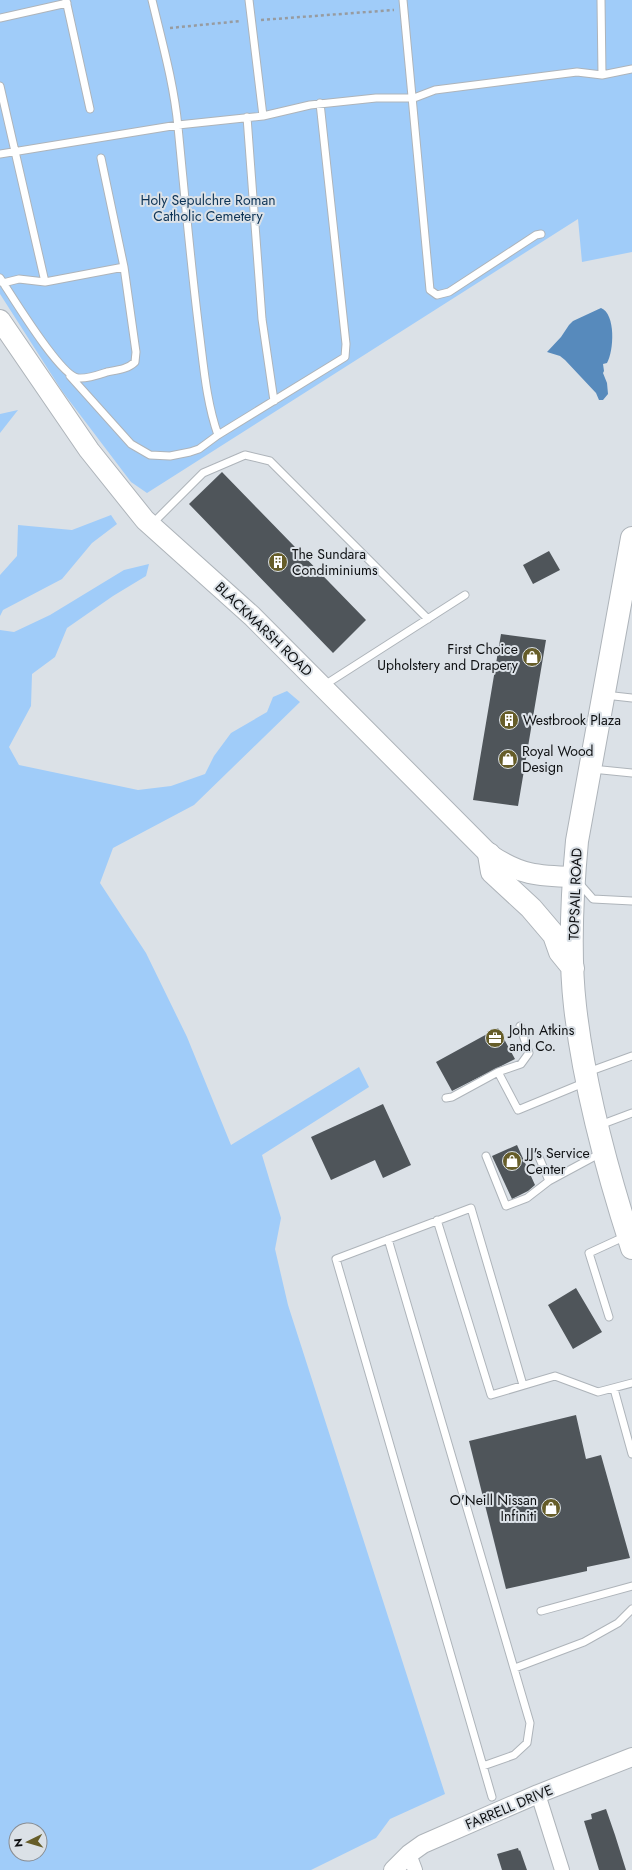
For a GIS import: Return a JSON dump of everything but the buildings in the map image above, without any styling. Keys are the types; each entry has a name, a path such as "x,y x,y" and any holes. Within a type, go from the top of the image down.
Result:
{"main road":[{"name":"BLACKMARSH ROAD","path":"0,320 89,450 151,525 252,616 489,854 505,865 523,872 541,876 574,877"},
{"name":"TOPSAIL ROAD","path":"630,1242 598,1126 587,1077 575,1004 573,968 574,877 577,841 632,538"},
{"path":"489,854 492,872 531,908 554,935 560,952 573,968"}],"street":[{"name":"FARRELL DRIVE","path":"393,1870 412,1862 433,1840 538,1794 632,1757"},
{"path":"538,1794 562,1870"}],"lane":[{"path":"152,0 170,80 178,125 191,269 211,414 218,436"},
{"path":"249,0 263,116"},
{"path":"403,0 414,98 429,286 432,293 440,295 449,292 536,234 541,234"},
{"path":"601,0 602,75"},
{"path":"0,18 67,1 90,108"},
{"path":"0,154 178,125 263,116 320,104 376,98 414,98 435,90 577,72 602,75 632,69"},
{"path":"0,86 45,282"},
{"path":"2,280 63,369 131,444 150,455 170,456 199,449 274,401 343,360 347,353 320,104"},
{"path":"247,117 262,319 274,401"},
{"path":"70,376 85,378 128,368 135,362 136,352 124,267 101,158"},
{"path":"2,280 19,279 45,282 124,267"},
{"path":"151,525 203,473 245,455 270,461 428,619"},
{"path":"323,686 465,595"},
{"path":"603,695 632,698"},
{"path":"590,769 632,773"},
{"path":"574,877 593,899 632,901"},
{"path":"446,1098 452,1098 498,1072 521,1064 529,1053 520,1026"},
{"path":"498,1072 518,1110 632,1056"},
{"path":"598,1126 632,1113"},
{"path":"486,1156 506,1206 527,1198 549,1181 605,1151"},
{"path":"539,1157 549,1181"},
{"path":"492,1797 336,1259 470,1208 523,1385"},
{"path":"437,1220 491,1395 555,1376 598,1392 632,1383"},
{"path":"388,1239 530,1723 527,1743 514,1755 483,1766"},
{"path":"609,1316 589,1253 630,1242"},
{"path":"614,1389 632,1454"},
{"path":"541,1611 632,1586"},
{"path":"514,1668 584,1642 618,1624 632,1609"}],"path":[{"path":"159,29 252,20 405,9"}],"green space":[{"name":"Holy Sepulchre Roman Catholic Cemetery","path":"0,0 632,0 632,252 582,262 578,219 147,493 131,482 62,391 0,294"},
{"path":"18,410 0,433 0,414"},
{"path":"111,515 117,524 92,543 62,579 3,610 0,616 0,575 17,556 18,525 72,530"},
{"path":"149,564 146,576 113,596 67,628 55,657 32,674 31,706 9,747 19,765 138,790 171,786 205,774 214,756 231,733 267,712 273,697 287,691 300,702 194,805 113,848 100,883 146,953 187,1037 231,1145 359,1067 369,1087 262,1155 281,1218 275,1249 288,1305 445,1794 390,1819 376,1838 311,1870 0,1870 0,630 14,632 50,615 124,570"}],"shaded area":[{"path":"601,308 609,317 612,342 607,363 603,364 603,373 607,383 608,394 603,400 599,400 596,393 565,360 560,356 547,352 573,321"}],"place":[{"name":"The Sundara Condiminiums","path":"278,562"},
{"name":"First Choice Upholstery and Drapery","path":"532,657"},
{"name":"Westbrook Plaza","path":"509,720"},
{"name":"Royal Wood Design","path":"508,759"},
{"name":"John Atkins and Co.","path":"495,1038"},
{"name":"JJ's Service Center","path":"512,1161"},
{"name":"O'Neill Nissan Infiniti","path":"551,1508"}]}
